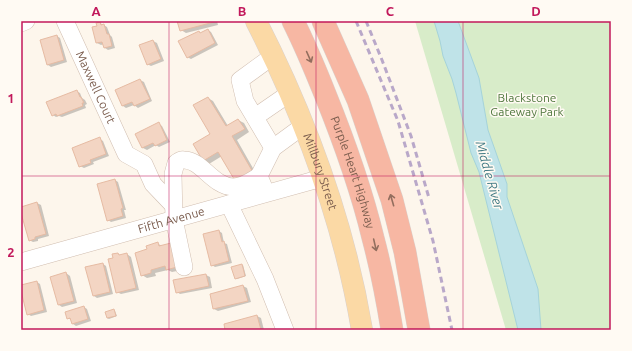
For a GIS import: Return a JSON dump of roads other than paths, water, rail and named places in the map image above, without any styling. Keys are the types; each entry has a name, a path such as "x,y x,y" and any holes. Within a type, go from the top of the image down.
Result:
{"highway":[{"name":"Purple Heart Highway","path":"293,21 339,128 359,186 385,286 392,330"},
{"path":"324,21 358,100 392,200 405,252 418,330"}],"main road":[{"name":"Millbury Street","path":"256,21 304,126 331,203 349,266 362,330"}],"street":[{"path":"21,22 26,21"},
{"name":"Maxwell Court","path":"65,21 126,154 144,164 154,184 174,212"},
{"path":"273,56 240,80 245,101 274,148"},
{"path":"255,117 290,93"},
{"path":"184,267 174,212 173,174 176,163 183,159 193,161 220,184 233,187 247,184 259,176 274,148 304,126"},
{"path":"259,176 266,193"},
{"name":"Fifth Avenue","path":"21,262 174,212 229,204 322,178"},
{"path":"229,204 265,280 285,330"}],"water":[{"name":"Middle River","path":"434,21 458,21 479,78 488,130 507,184 507,197 538,289 541,330 518,330 479,172 471,153 456,93 443,56"}],"railway":[{"path":"356,21 398,121 433,241 452,330"},
{"path":"366,21 411,136 429,198"}],"park label":[{"name":"Blackstone Gateway Park","path":"527,105"}]}
